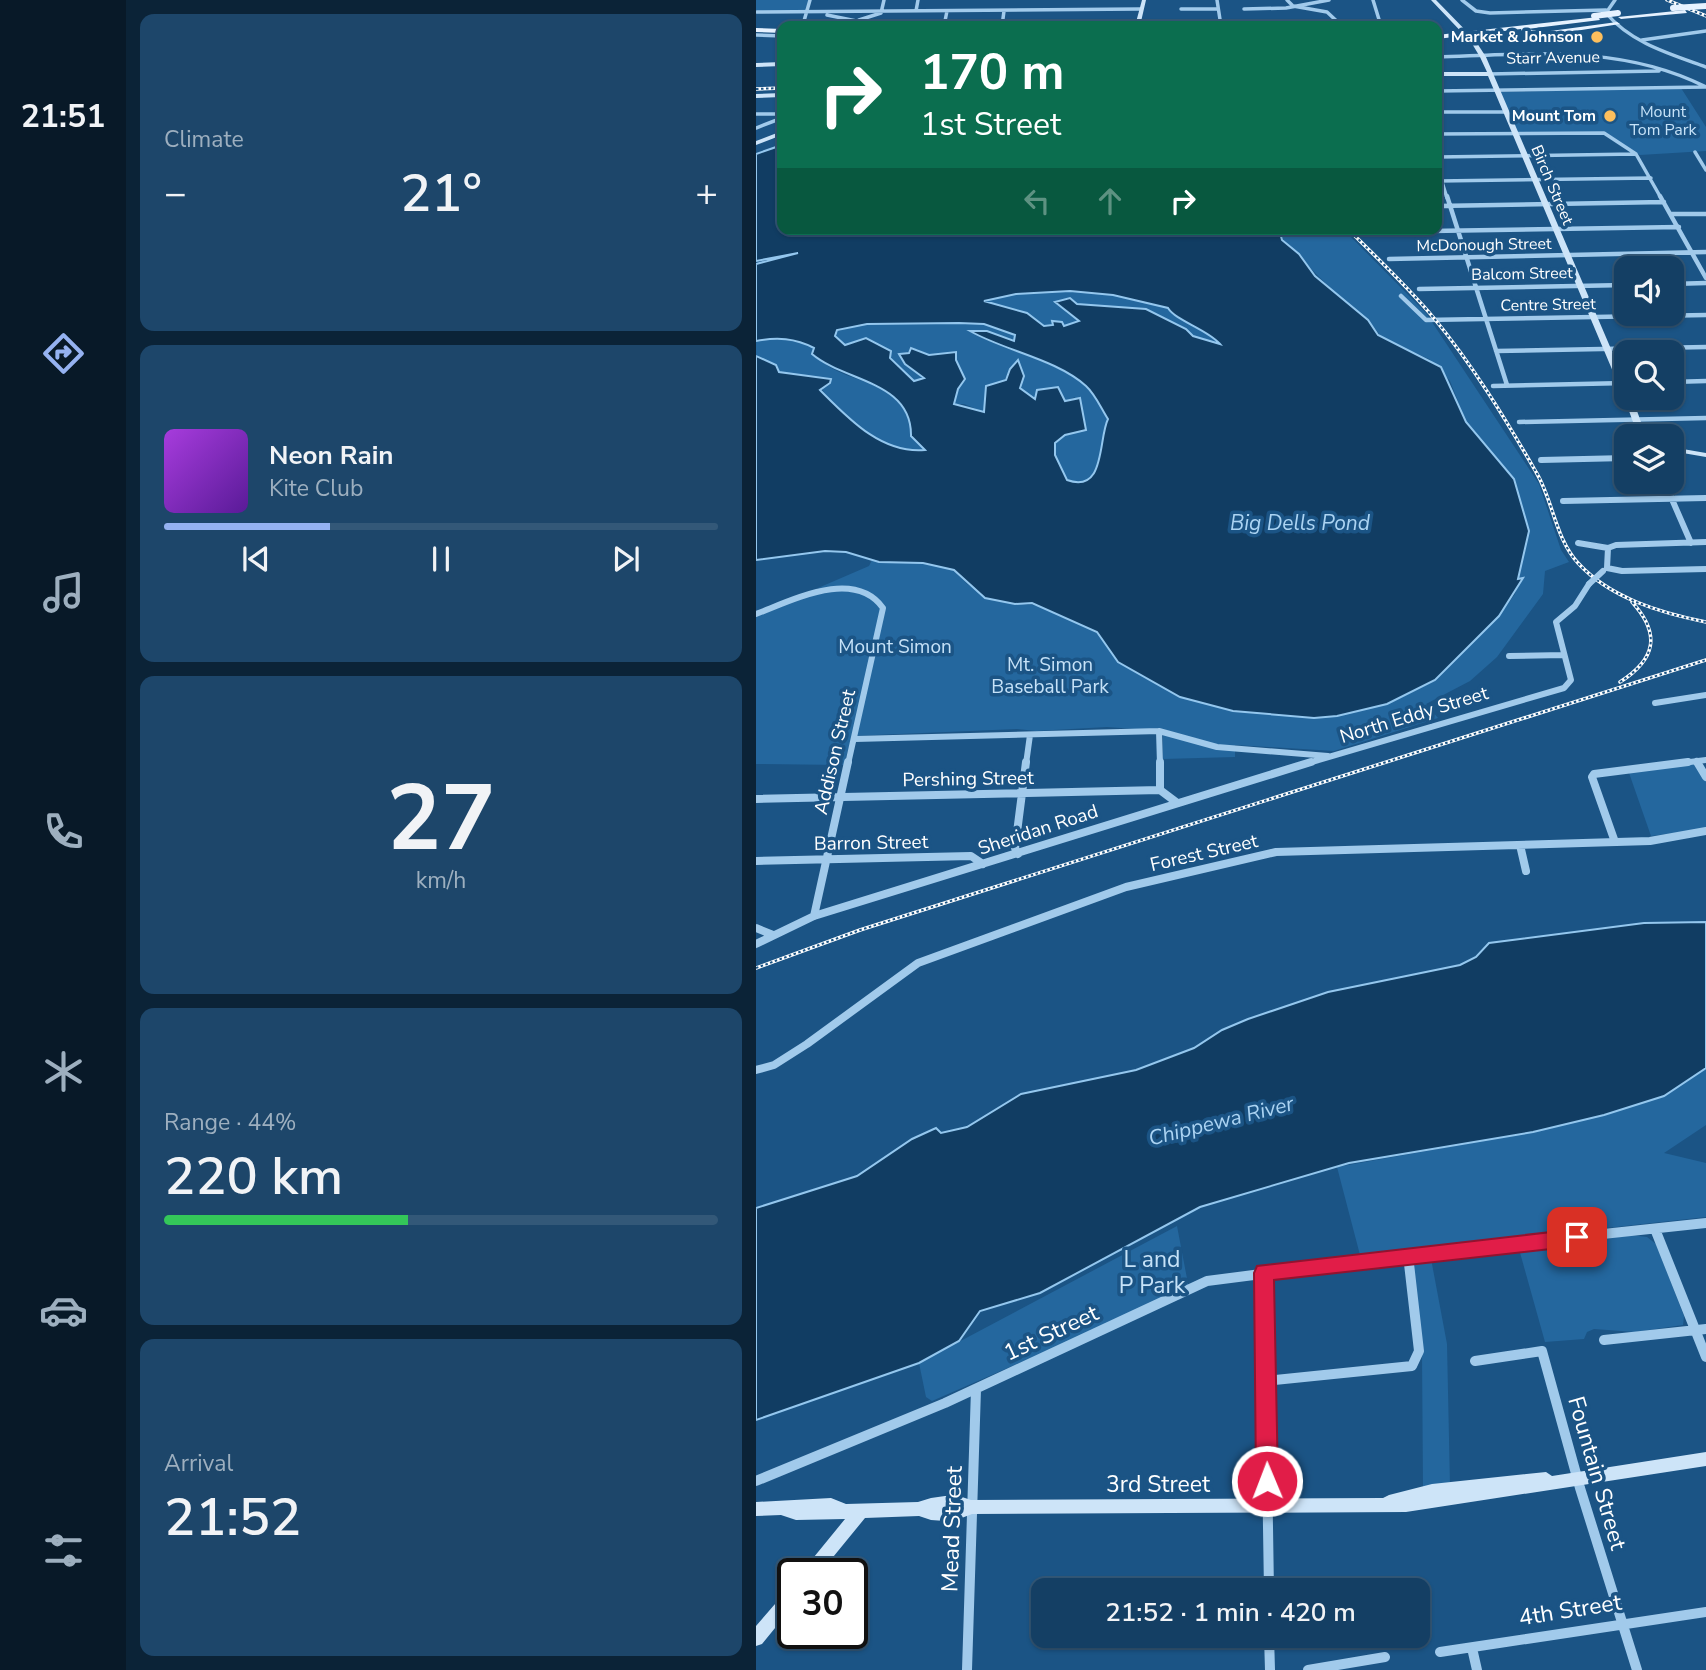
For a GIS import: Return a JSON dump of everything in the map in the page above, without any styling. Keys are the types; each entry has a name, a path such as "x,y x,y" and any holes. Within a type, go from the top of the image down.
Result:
{"main road":[{"path":"1138,21 1143,0"},
{"name":"Birch Street","path":"1433,0 1465,32 1483,57 1578,286 1614,364"},
{"path":"1620,15 1673,8 1706,8"},
{"path":"1442,35 1596,17 1685,12 1706,8"},
{"path":"1442,35 1539,26 1596,17"},
{"path":"1507,29 1549,34 1617,24"},
{"path":"1533,33 1531,29 1539,26"},
{"path":"756,30 777,30"},
{"path":"756,65 777,64"},
{"path":"1442,74 1491,77"},
{"path":"756,96 777,95"},
{"path":"756,143 777,136"},
{"name":"Birch Street","path":"1633,410 1638,424"},
{"name":"Birch Street","path":"1636,419 1640,424"},
{"path":"1684,453 1706,456"},
{"name":"3rd Street","path":"756,1509 784,1509 796,1513 919,1509 928,1513 963,1512 971,1507 1413,1504 1521,1489 1551,1480 1706,1459"},
{"path":"822,1558 862,1510"},
{"path":"756,1638 777,1613"}],"street":[{"path":"804,21 810,0"},
{"path":"881,12 884,0"},
{"path":"916,11 918,0"},
{"path":"1096,9 1100,0"},
{"path":"1217,0 1220,21"},
{"path":"1287,0 1293,6 1327,12 1334,21"},
{"path":"1244,9 1293,6 1329,0"},
{"path":"1373,0 1379,21"},
{"path":"1462,0 1471,8 1490,13 1606,10 1615,0"},
{"path":"756,12 1140,9"},
{"path":"1181,9 1218,9"},
{"path":"1003,21 1004,10"},
{"path":"1606,10 1608,16 1617,24 1642,40 1706,66"},
{"path":"945,21 947,11"},
{"path":"806,12 863,21"},
{"path":"859,20 881,12"},
{"path":"1642,40 1706,31"},
{"path":"1442,57 1608,56 1670,70 1706,87"},
{"name":"Starr Avenue","path":"1491,77 1670,70"},
{"path":"1442,91 1706,87"},
{"path":"1442,112 1505,112"},
{"path":"756,114 777,116"},
{"path":"756,128 777,118"},
{"path":"1442,134 1598,132 1636,154 1706,278"},
{"path":"1706,152 1695,152 1706,170"},
{"path":"1442,157 1636,154"},
{"path":"1442,181 1651,178"},
{"path":"1442,188 1507,385"},
{"path":"1442,205 1664,202"},
{"path":"1671,214 1706,214"},
{"path":"1442,231 1679,227"},
{"name":"McDonough Street","path":"1389,259 1706,252"},
{"path":"1684,284 1706,283"},
{"name":"Balcom Street","path":"1419,289 1614,285"},
{"name":"Centre Street","path":"1401,296 1426,320 1706,315"},
{"path":"1496,351 1706,347"},
{"path":"1684,382 1706,381"},
{"path":"1493,386 1614,383"},
{"path":"1519,422 1706,418"},
{"path":"1541,460 1614,458"},
{"path":"1670,494 1691,542"},
{"path":"1563,501 1706,498"},
{"path":"1578,543 1608,548 1616,545 1691,542 1705,544"},
{"path":"1608,548 1605,570 1706,569"},
{"name":"North Eddy Street","path":"855,739 1159,731 1217,747 1333,756 1564,688 1571,680 1556,622 1559,615 1574,607 1581,592 1605,570"},
{"name":"Addison Street","path":"756,614 833,588 867,592 881,602 883,608 814,916"},
{"path":"1509,656 1564,654"},
{"path":"1655,703 1706,695"},
{"path":"1159,731 1160,790 1176,802"},
{"path":"1018,854 1015,848 1030,734"},
{"name":"Sheridan Road","path":"756,944 814,916 1018,854 1176,802 1333,756"},
{"path":"1615,842 1592,777 1594,774 1706,760"},
{"path":"1696,761 1706,777"},
{"name":"Pershing Street","path":"756,799 1160,790"},
{"name":"Forest Street","path":"756,1070 774,1065 807,1044 918,963 1126,887 1276,852 1650,841 1706,831"},
{"path":"1520,845 1526,871"},
{"name":"Barron Street","path":"756,861 971,856 983,864"},
{"path":"756,928 773,935"},
{"name":"1st Street","path":"756,1481 976,1389 1207,1281 1408,1255 1706,1223"},
{"path":"1655,1229 1701,1330 1706,1357"},
{"path":"1265,1381 1412,1366 1419,1351 1408,1255"},
{"path":"1264,1273 1269,1578"},
{"path":"1604,1340 1701,1330"},
{"name":"Fountain Street","path":"1475,1361 1542,1351 1577,1477 1637,1670"},
{"name":"Mead Street","path":"967,1670 976,1389"},
{"name":"4th Street","path":"1440,1652 1706,1612"},
{"path":"1269,1648 1269,1670"},
{"path":"1472,1648 1477,1670"},
{"path":"1308,1670 1385,1657"}],"green space":[{"path":"756,0 810,0 806,12 756,11"},
{"name":"Mount Tom Park","path":"1681,88 1706,127 1706,151 1640,155 1601,132 1517,132 1500,92"},
{"name":"Mount Simon","path":"1281,235 1349,235 1426,313 1539,484 1561,550 1569,562 1545,571 1543,594 1497,657 1470,681 1426,704 1438,718 1334,751 1235,745 1235,757 1163,759 1163,731 1107,727 1036,731 1017,729 852,736 844,765 756,764 756,615 822,591 818,588 869,566 872,560 923,563 954,570 967,584 995,601 1041,606 1097,632 1118,662 1180,697 1233,711 1314,718 1388,704 1435,680 1499,616 1515,594 1518,580 1514,479 1466,422 1450,381 1429,359 1383,339"},
{"path":"1070,291 1112,295 1168,308 1221,345 1193,336 1146,309 1077,304 1066,312 1079,321 1064,327 1053,322 1053,325 1044,326 1027,313 982,301 1016,294"},
{"path":"867,324 984,324 1015,335 1014,341 987,331 971,332 1061,370 1092,394 1108,419 1099,462 1089,479 1080,482 1067,480 1055,455 1055,443 1065,435 1075,397 1065,401 1058,387 1035,399 1020,388 1010,369 984,412 964,404 954,404 958,389 965,379 956,360 929,355 917,349 900,354 905,364 925,379 914,381 890,358 891,351 866,338 845,345 835,336 837,331"},
{"path":"756,341 801,341 814,348 822,361 835,370 884,390 898,400 907,415 911,436 926,450 901,449 884,443 837,409 819,379 779,372 756,356"},
{"path":"1696,761 1706,777 1706,829 1651,836 1628,770"},
{"path":"1706,1068 1706,1125 1664,1153 1706,1163 1706,1217 1429,1248 1447,1344 1450,1486 1423,1489 1422,1352 1409,1250 1360,1255 1337,1167 1533,1132 1604,1115 1664,1096"},
{"name":"L and P Park","path":"1177,1226 1189,1289 932,1401 926,1397 919,1363"},
{"path":"1631,1235 1647,1237 1656,1244 1684,1316 1683,1325 1635,1332 1594,1329 1587,1332 1584,1339 1545,1342 1519,1249"}],"water":[{"name":"Big Dells Pond","path":"777,147 777,235 1281,235 1282,240 1299,254 1315,276 1368,320 1378,335 1441,367 1466,422 1514,479 1529,531 1518,579 1523,578 1499,616 1435,680 1387,704 1337,716 1314,718 1233,711 1180,697 1118,662 1097,632 1032,603 1015,604 985,598 954,570 923,563 879,562 846,552 825,551 756,560 756,356 776,365 779,372 831,379 830,383 820,390 866,432 894,446 925,450 911,436 908,418 901,404 889,393 826,363 812,354 814,348 800,342 786,339 756,341 756,264 798,253 756,261 756,154","holes":["1070,291 1113,295 1168,308 1220,344 1193,336 1186,329 1146,309 1077,304 1070,298 1055,302 1079,321 1064,326 1062,322 1052,321 1053,325 1044,326 1027,313 984,301 1016,294","867,324 984,324 1015,335 1014,341 987,331 970,331 1060,369 1074,377 1095,397 1108,419 1098,462 1088,479 1080,482 1067,480 1055,455 1055,443 1065,435 1086,430 1080,398 1065,401 1058,387 1037,390 1035,399 1020,388 1024,376 1018,360 1010,369 1006,380 986,386 984,412 954,404 958,389 965,379 956,360 956,352 929,355 911,348 909,353 899,354 905,364 924,378 914,381 890,358 891,351 866,338 845,345 835,336 837,330"]},
{"name":"Chippewa River","path":"1706,922 1706,1068 1664,1096 1604,1115 1533,1132 1349,1163 1200,1207 1040,1293 980,1311 959,1341 919,1363 756,1420 756,1208 857,1176 912,1139 936,1128 941,1133 967,1127 1021,1094 1136,1070 1194,1048 1222,1030 1248,1019 1328,992 1460,965 1476,957 1489,943 1644,923"}],"railway":[{"path":"1667,0 1706,16"},
{"path":"756,89 777,88"},
{"path":"1354,235 1423,306 1475,372 1542,483 1559,531 1578,563 1605,586 1621,595 1654,609 1706,622"},
{"path":"1620,682 1641,664 1650,645 1647,625 1632,602"},
{"path":"756,968 860,930 1706,660"}],"place":[{"name":"Market & Johnson","path":"1597,37"},
{"name":"Mount Tom","path":"1610,116"}],"route":[{"path":"1267,1481 1264,1273 1577,1237"}],"park label":[{"name":"Mt. Simon Baseball Park","path":"1050,676"}]}
